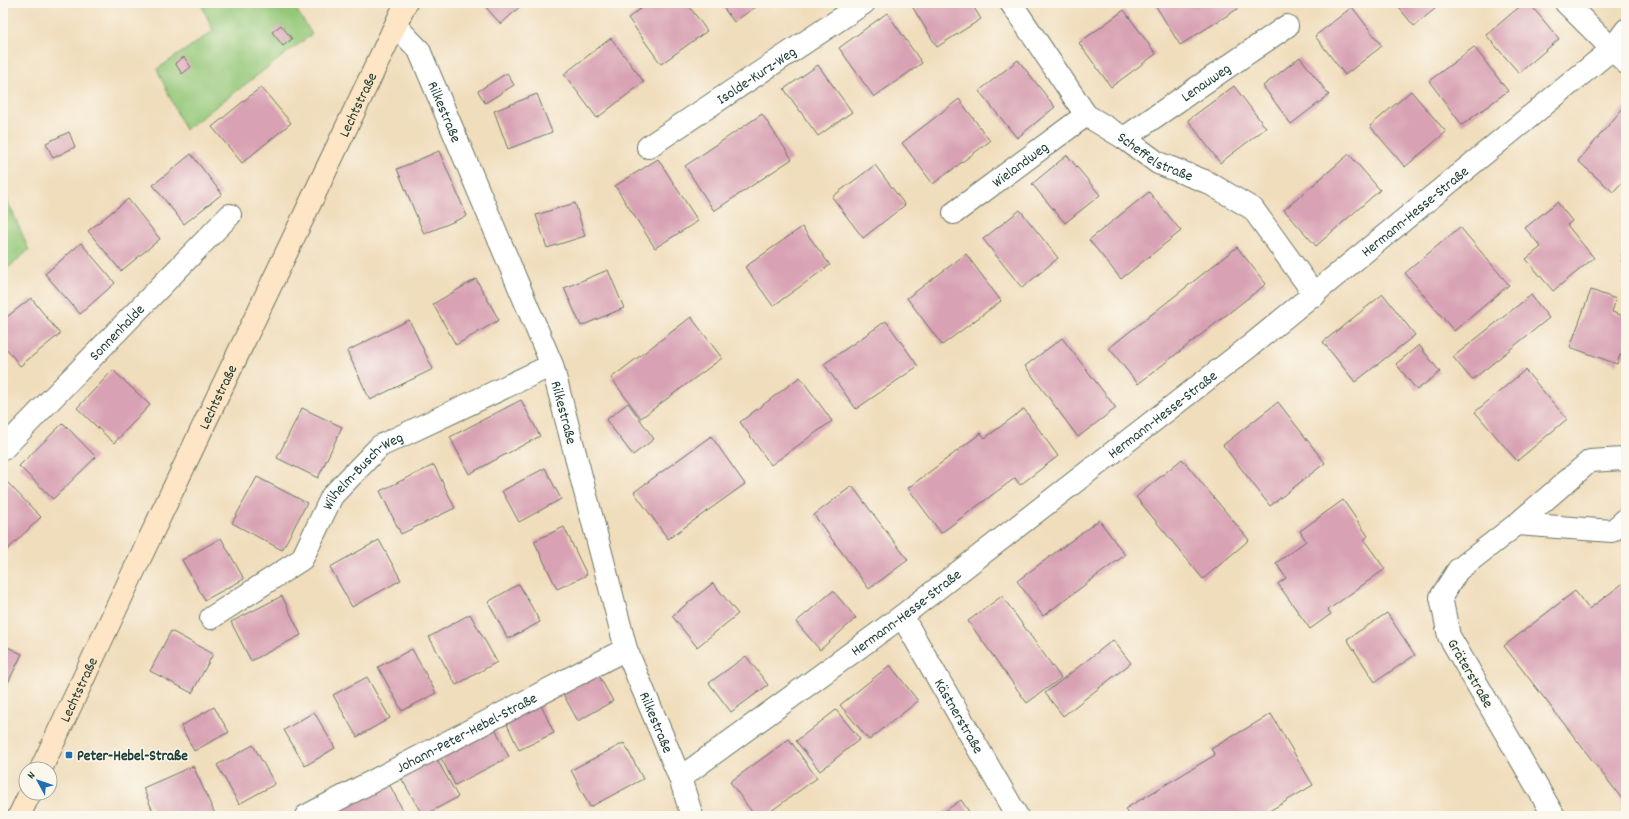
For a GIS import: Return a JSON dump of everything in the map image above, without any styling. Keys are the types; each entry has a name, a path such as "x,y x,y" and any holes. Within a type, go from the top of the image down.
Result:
{"street":[{"name":"Lechtstraße","path":"45,761 134,570 406,3"},
{"name":"Isolde-Kurz-Weg","path":"648,147 864,3"},
{"name":"Scheffelstraße","path":"1011,3 1086,115 1124,138 1158,163 1207,182 1253,209 1315,295"},
{"path":"1566,3 1618,57"},
{"name":"Rilkestraße","path":"396,26 419,50 552,365 626,649 680,778 692,816"},
{"name":"Lenauweg","path":"1124,138 1288,26"},
{"name":"Hermann-Hesse-Straße","path":"680,778 902,616 1618,57 1626,30"},
{"name":"Wielandweg","path":"954,213 1086,115"},
{"name":"Sonnenhalde","path":"3,449 230,214"},
{"name":"Wilhelm-Busch-Weg","path":"211,618 302,559 332,496 380,446 552,365"},
{"name":"Gräterstraße","path":"1554,816 1449,636 1441,597 1458,570 1517,524 1590,461 1623,459 1626,461"},
{"path":"1517,524 1612,531 1626,519"},
{"name":"Kästnerstraße","path":"902,616 1018,816"},
{"name":"Johann-Peter-Hebel-Straße","path":"306,816 626,649"},
{"path":"19,816 26,801"}],"green space":[{"path":"201,3 292,3 312,34 185,130 157,69 213,31"},
{"path":"3,190 29,250 3,272"}],"building":[{"path":"482,3 524,3 501,24"},
{"path":"648,3 687,3 707,31 661,64 628,18"},
{"path":"720,3 761,3 734,22"},
{"path":"910,3 971,3 981,19 937,47"},
{"path":"1154,3 1247,3 1180,45"},
{"path":"1395,3 1442,3 1414,26"},
{"path":"1524,3 1529,3 1559,39 1519,73 1486,35"},
{"path":"1352,7 1382,46 1345,75 1315,36"},
{"path":"1124,10 1156,54 1111,87 1079,43"},
{"path":"887,13 922,63 874,97 839,48"},
{"path":"281,25 292,39 283,46 272,32"},
{"path":"611,38 644,82 597,118 564,74"},
{"path":"1474,47 1508,91 1462,125 1429,81"},
{"path":"184,57 191,67 182,74 175,63"},
{"path":"1300,57 1329,95 1291,124 1263,86"},
{"path":"1018,60 1055,107 1017,138 979,91"},
{"path":"818,65 852,112 818,136 784,89"},
{"path":"507,73 514,85 485,103 478,91"},
{"path":"1234,86 1266,128 1220,163 1188,120"},
{"path":"261,87 291,123 242,163 212,127"},
{"path":"1411,91 1446,132 1405,167 1370,126"},
{"path":"537,94 552,132 508,149 494,111"},
{"path":"959,99 990,141 933,184 902,143"},
{"path":"1624,107 1626,109 1626,178 1613,192 1578,161"},
{"path":"762,114 792,159 714,211 685,166"},
{"path":"69,132 75,147 53,158 46,143"},
{"path":"439,151 467,216 424,234 397,169"},
{"path":"191,154 222,194 184,224 153,185"},
{"path":"1349,154 1380,190 1316,246 1284,210"},
{"path":"1067,155 1100,195 1065,223 1032,184"},
{"path":"658,159 698,221 655,248 615,186"},
{"path":"875,165 905,205 863,238 832,197"},
{"path":"1149,192 1181,231 1121,279 1089,240"},
{"path":"128,199 160,239 121,271 88,231"},
{"path":"1557,202 1572,221 1567,225 1594,258 1553,291 1526,259 1541,247 1525,228"},
{"path":"575,203 585,236 547,248 536,215"},
{"path":"1020,210 1058,258 1022,288 983,239"},
{"path":"802,227 830,265 773,306 745,267"},
{"path":"1460,227 1509,285 1454,331 1405,273"},
{"path":"81,243 115,283 80,314 45,274"},
{"path":"1237,247 1266,284 1138,384 1109,348"},
{"path":"966,254 1001,301 942,345 907,298"},
{"path":"1626,255 1626,265 1621,261"},
{"path":"608,270 624,308 581,326 564,288"},
{"path":"476,279 499,320 456,345 433,304"},
{"path":"1591,290 1616,299 1612,312 1626,317 1626,357 1620,355 1617,364 1570,347"},
{"path":"1383,294 1415,335 1355,382 1323,342"},
{"path":"1531,295 1549,318 1472,380 1453,357"},
{"path":"31,298 60,334 20,366 3,344 3,320"},
{"path":"691,317 722,358 641,418 611,378"},
{"path":"409,320 433,369 370,400 347,351"},
{"path":"886,321 918,366 856,409 824,364"},
{"path":"1062,338 1116,408 1078,437 1025,366"},
{"path":"1419,345 1440,372 1417,390 1396,364"},
{"path":"113,370 150,405 114,443 77,408"},
{"path":"1525,370 1567,419 1517,461 1475,412"},
{"path":"800,377 832,421 771,465 740,422"},
{"path":"521,400 540,436 469,474 450,437"},
{"path":"1278,402 1325,463 1270,506 1223,445"},
{"path":"628,403 654,439 633,455 606,420"},
{"path":"302,408 342,427 318,478 277,458"},
{"path":"1024,409 1058,456 1020,485 1015,478 941,533 908,488 981,433 985,438"},
{"path":"63,423 96,457 53,499 19,466"},
{"path":"711,436 745,484 668,539 634,492"},
{"path":"1182,459 1249,540 1203,579 1136,497"},
{"path":"434,465 455,508 401,534 380,491"},
{"path":"545,468 561,499 519,522 502,491"},
{"path":"257,477 307,503 282,550 232,523"},
{"path":"5,480 41,517 3,554 3,482"},
{"path":"852,486 908,560 869,589 814,515"},
{"path":"1343,500 1368,536 1364,540 1385,569 1328,610 1331,614 1310,629 1278,584 1286,578 1276,563 1306,541 1300,531"},
{"path":"1099,520 1125,555 1043,616 1017,581"},
{"path":"564,527 587,575 557,589 534,541"},
{"path":"221,538 244,579 205,600 182,560"},
{"path":"379,540 401,580 352,607 330,567"},
{"path":"1626,581 1626,804 1504,646 1575,591 1589,609"},
{"path":"713,583 738,614 697,647 672,616"},
{"path":"519,584 540,622 508,639 488,602"},
{"path":"833,591 856,618 820,650 796,622"},
{"path":"282,596 301,635 251,661 231,622"},
{"path":"1002,596 1061,678 1027,703 968,621"},
{"path":"1387,613 1415,655 1375,682 1347,639"},
{"path":"470,614 497,662 456,685 429,637"},
{"path":"171,631 213,654 192,693 150,671"},
{"path":"1113,640 1131,663 1063,716 1045,693"},
{"path":"3,645 22,654 3,693"},
{"path":"412,649 436,693 402,711 378,667"},
{"path":"746,656 768,685 731,712 709,683"},
{"path":"890,665 918,701 869,740 840,705"},
{"path":"598,674 613,701 578,721 563,694"},
{"path":"367,677 390,718 357,737 333,695"},
{"path":"539,701 554,733 519,750 504,718"},
{"path":"214,707 229,732 194,751 181,726"},
{"path":"836,710 860,739 820,771 796,741"},
{"path":"314,712 335,748 305,766 284,730"},
{"path":"1271,714 1313,785 1261,816 1129,816 1125,809 1215,755 1211,749"},
{"path":"494,726 509,757 455,785 439,754"},
{"path":"789,739 817,778 764,816 755,816 730,782"},
{"path":"624,743 643,779 590,807 571,770"},
{"path":"253,745 275,784 239,804 217,765"},
{"path":"435,756 458,797 423,816 400,776"},
{"path":"193,766 215,814 211,816 155,816 143,788"},
{"path":"388,782 406,816 328,816"},
{"path":"961,800 972,816 938,816"},
{"path":"643,812 645,816 634,816"}],"place":[{"name":"Peter-Hebel-Straße","path":"69,755"}]}
